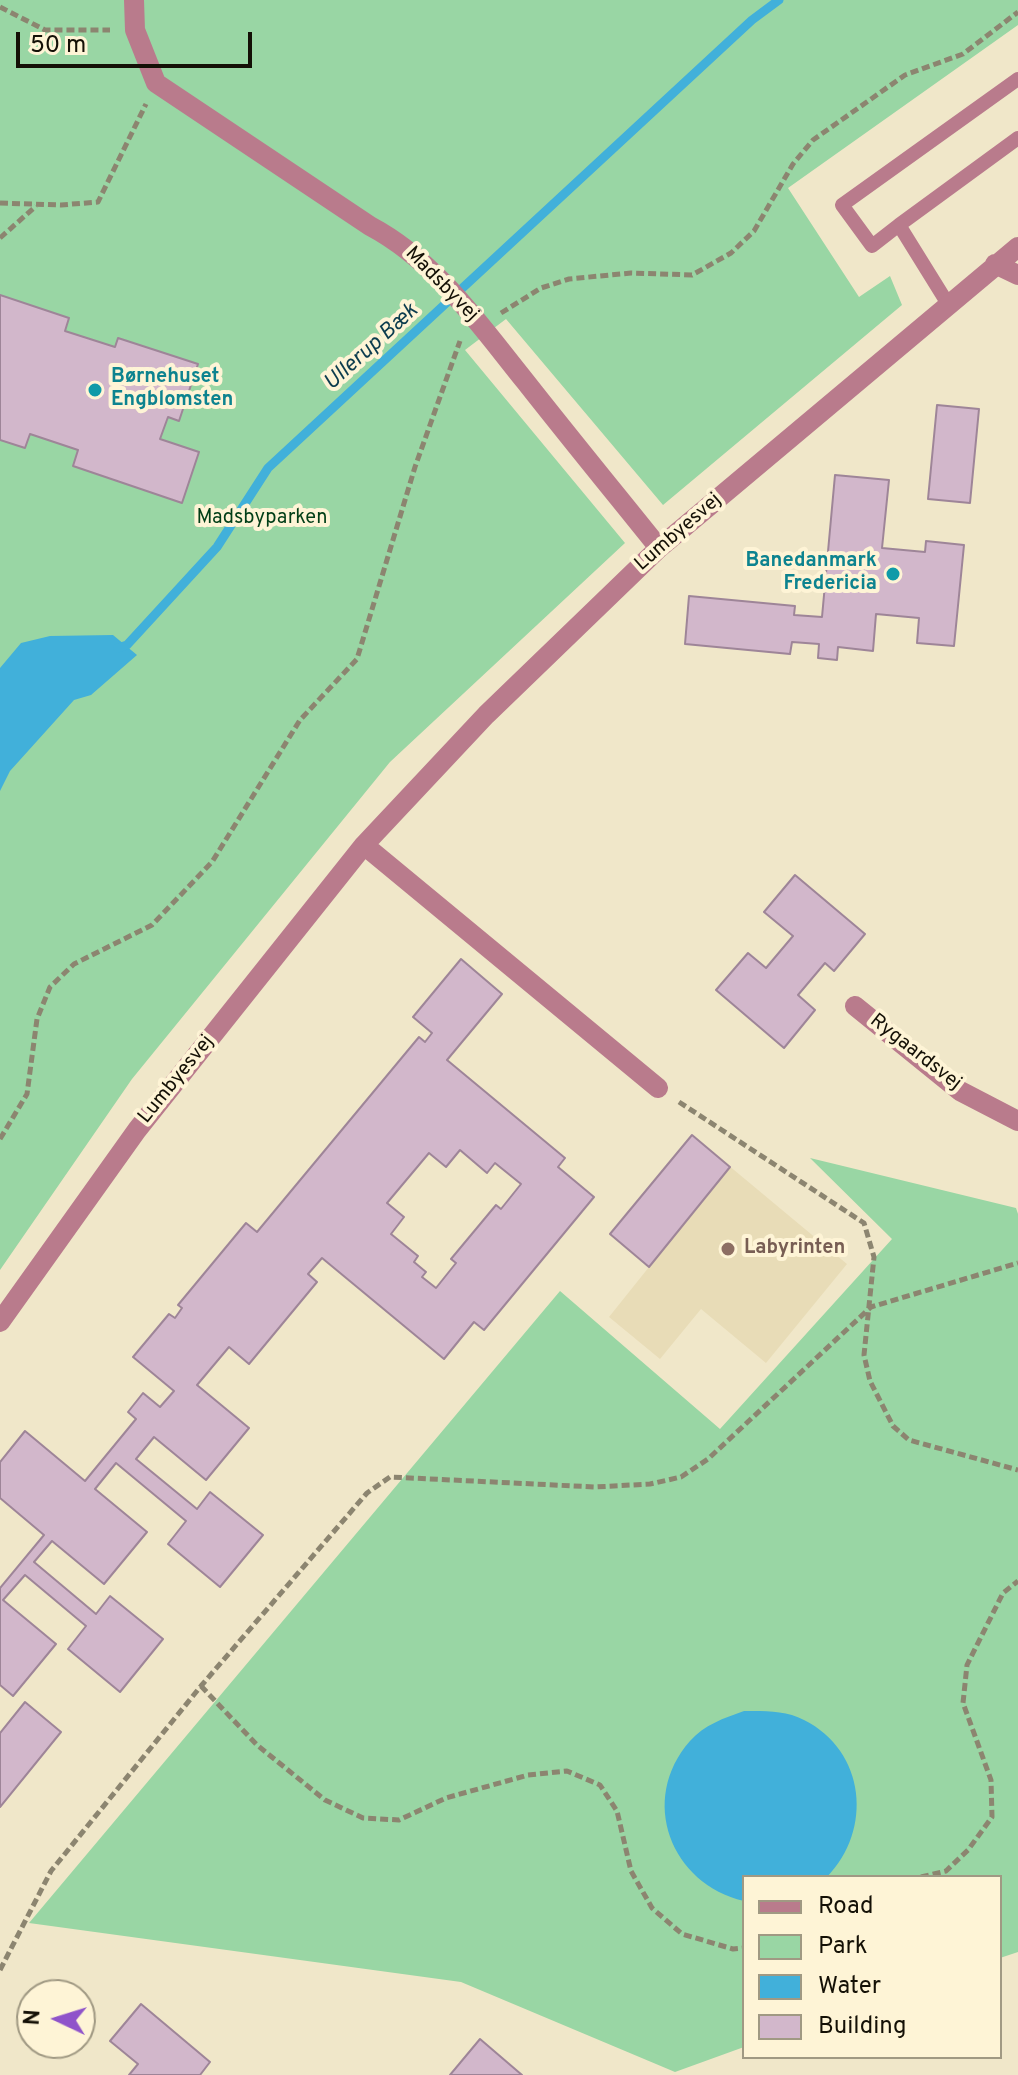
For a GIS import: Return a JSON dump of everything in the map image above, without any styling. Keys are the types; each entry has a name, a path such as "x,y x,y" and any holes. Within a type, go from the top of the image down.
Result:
{"street":[{"path":"134,0 135,30 156,83"},
{"name":"Madsbyvej","path":"156,83 370,226 398,241 424,263 474,318 659,548"},
{"name":"Lumbyesvej","path":"0,1322 137,1130 364,845 486,715 659,548 1018,247"},
{"path":"995,264 1018,275"},
{"path":"364,845 658,1088"},
{"name":"Rygaardsvej","path":"855,1006 960,1091 1018,1121"}],"lane":[{"path":"1018,79 842,205 872,246 1018,138"},
{"path":"899,225 948,304"}],"path":[{"path":"0,7 45,30 135,30"},
{"path":"0,1139 27,1094 37,1019 50,987 74,964 152,925 212,862 300,720 357,659 415,467 460,340 474,318 569,279 631,273 692,275 731,253 754,231 793,164 813,140 905,75 963,54 1018,12"},
{"path":"0,203 98,202 156,83"},
{"path":"0,238 37,205"},
{"path":"658,1088 864,1223 874,1257 864,1355 870,1381 893,1426 909,1440 1018,1470"},
{"path":"0,1970 51,1871 201,1686 367,1493 390,1477 595,1487 650,1484 681,1477 708,1459 871,1307 1018,1263"},
{"path":"929,1875 946,1871 968,1850 992,1817 991,1780 963,1703 967,1665 1003,1593 1018,1581"},
{"path":"201,1686 257,1745 325,1800 363,1818 399,1820 446,1798 528,1775 567,1771 600,1785 617,1811 631,1871 652,1908 682,1934 733,1949 742,1948"}],"shaded area":[{"name":"Labyrinten","path":"692,1135 847,1264 766,1363 701,1309 660,1359 609,1317 649,1267 610,1234"}],"green space":[{"name":"Madsbyparken","path":"0,0 1018,0 1018,25 788,188 859,297 890,276 902,305 663,505 506,319 465,350 625,543 390,762 132,1079 0,1270"},
{"path":"810,1158 1016,1208 1018,1214 1018,1952 1002,1957 1002,1875 742,1875 742,2048 675,2072 461,1982 29,1923 560,1291 720,1429 892,1239"}],"water":[{"path":"113,635 137,655 91,695 74,700 10,771 0,791 0,668 21,643 50,636"},
{"path":"744,1711 789,1714 825,1734 840,1751 851,1771 856,1792 856,1815 852,1837 842,1858 829,1875 742,1875 742,1900 719,1892 697,1877 681,1858 670,1837 665,1813 666,1788 674,1764 690,1741 722,1719"}],"building":[{"name":"Børnehuset Engblomsten","path":"0,295 69,318 65,331 115,347 118,338 198,364 179,421 168,417 160,439 199,452 182,503 73,466 78,450 30,434 25,448 0,440"},
{"path":"937,405 979,409 970,503 928,499"},
{"name":"Banedanmark Fredericia","path":"835,475 889,480 882,548 925,552 926,541 964,545 954,646 917,643 919,618 876,614 873,651 838,647 837,660 818,658 819,644 792,642 790,654 685,644 689,596 795,606 794,615 822,617"},
{"path":"795,875 865,934 834,971 825,963 798,995 815,1010 784,1048 716,990 748,953 766,968 793,936 764,912"},
{"path":"461,959 502,994 447,1060 565,1158 558,1167 594,1197 484,1330 474,1322 444,1359 322,1258 308,1274 317,1282 249,1364 229,1347 197,1385 249,1428 206,1480 154,1437 136,1459 197,1509 210,1492 263,1535 220,1587 168,1544 186,1521 116,1463 95,1489 147,1532 104,1584 52,1541 34,1562 96,1614 110,1596 163,1639 120,1692 68,1649 86,1626 25,1575 3,1600 56,1644 13,1696 0,1685 0,1588 44,1535 0,1498 0,1462 25,1431 85,1481 136,1419 128,1412 143,1393 160,1407 174,1391 133,1357 169,1314 175,1318 182,1308 178,1305 246,1223 257,1232 419,1037 425,1042 432,1033 413,1017","holes":["460,1150 487,1173 495,1163 521,1184 501,1209 496,1205 451,1259 456,1263 436,1288 422,1277 426,1272 414,1262 418,1256 391,1234 404,1217 387,1203 429,1153 446,1167"]},
{"path":"692,1135 730,1167 649,1267 610,1234"},
{"path":"25,1702 61,1732 0,1807 0,1733"},
{"path":"141,2004 210,2062 200,2075 129,2075 138,2064 110,2041"},
{"path":"480,2039 522,2075 450,2075"}],"waterway":[{"name":"Ullerup Bæk","path":"118,648 127,645 217,547 268,468 752,20 779,0"}],"place":[{"name":"Børnehuset Engblomsten","path":"95,390"},
{"name":"Banedanmark Fredericia","path":"893,574"},
{"name":"Labyrinten","path":"728,1249"}]}
